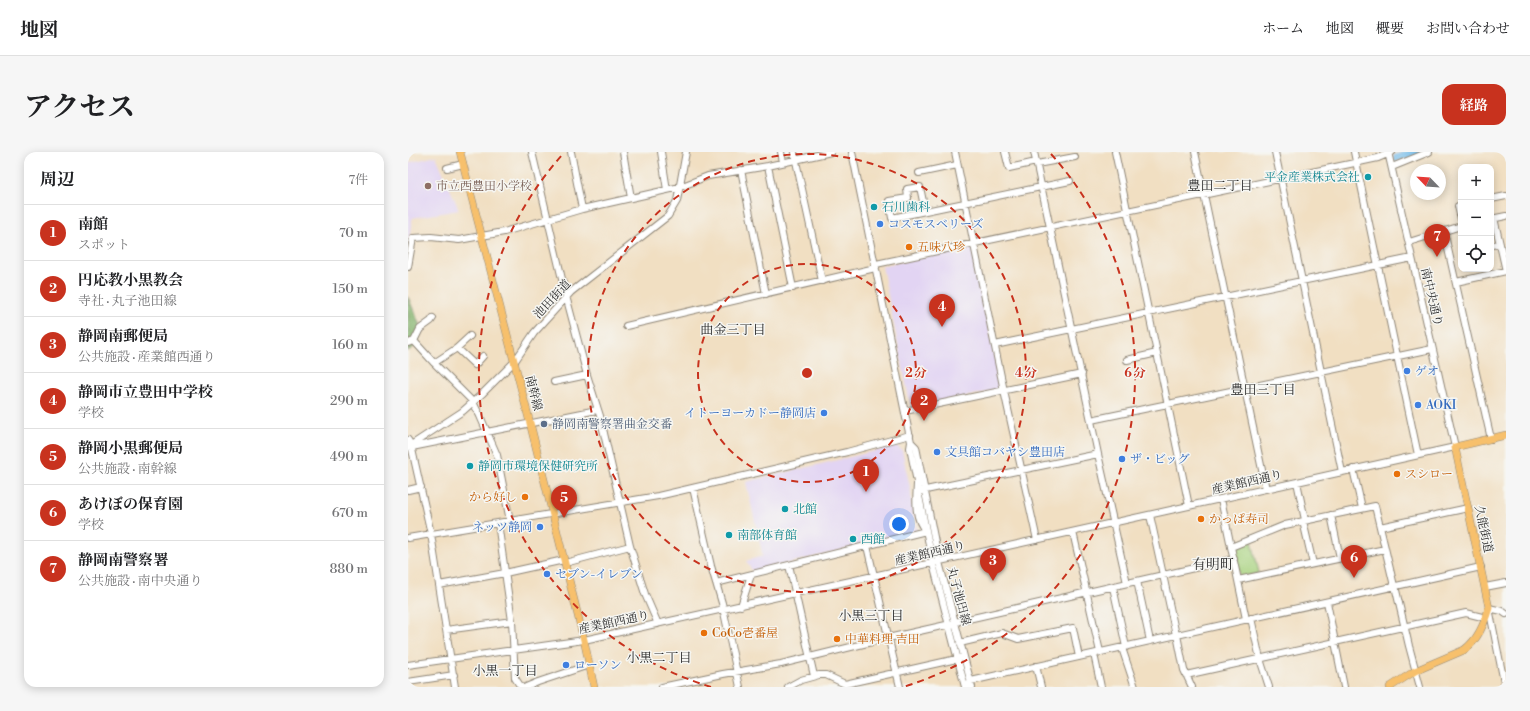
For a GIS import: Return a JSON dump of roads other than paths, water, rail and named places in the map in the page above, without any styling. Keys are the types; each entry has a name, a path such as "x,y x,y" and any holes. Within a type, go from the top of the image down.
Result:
{"main road":[{"name":"南幹線","path":"460,152 530,423 584,640 594,687"},
{"path":"1455,447 1506,435"},
{"name":"久能街道","path":"1390,687 1415,671 1464,650 1475,641 1489,608 1455,447"}],"street":[{"path":"532,152 566,296 587,376 600,416 630,546 645,594 658,624"},
{"path":"571,152 582,209"},
{"path":"623,152 631,198"},
{"path":"662,152 666,190"},
{"name":"池田街道","path":"410,445 453,418 473,402 494,383 514,361 534,333 566,296 668,216 675,205 680,187 686,152"},
{"path":"781,152 783,162"},
{"path":"794,152 822,282"},
{"path":"408,267 413,238 431,237 459,240 504,232 582,209 680,187 708,176 768,166 832,152"},
{"name":"丸子池田線","path":"852,152 908,428 916,447 926,531 936,563"},
{"path":"954,152 1037,540"},
{"path":"1005,152 1009,168 1075,157"},
{"path":"1034,152 1127,583"},
{"path":"1115,152 1189,506"},
{"path":"1195,152 1266,489"},
{"path":"1275,152 1342,472"},
{"path":"1354,152 1418,455"},
{"path":"1392,167 1429,152"},
{"path":"626,326 822,282 871,269 876,265 1281,179 1390,153"},
{"name":"南中央通り","path":"1390,153 1408,242 1455,447"},
{"path":"447,168 463,164"},
{"path":"919,173 957,164"},
{"path":"768,166 793,288"},
{"path":"741,170 766,294"},
{"path":"925,210 920,187 907,189 908,198 889,201 892,218 1070,181"},
{"path":"1494,198 1506,196"},
{"path":"1494,219 1506,216"},
{"path":"1456,282 1506,271 1502,248 1494,225"},
{"path":"1408,242 1458,227"},
{"path":"1444,231 1491,439"},
{"path":"995,345 1412,258"},
{"path":"433,318 420,329 411,342 473,402 497,454 510,521"},
{"path":"434,364 470,336"},
{"path":"456,348 475,365 483,356"},
{"path":"1091,420 1432,348"},
{"path":"1127,360 1157,353"},
{"path":"905,411 1082,374"},
{"path":"554,382 587,376"},
{"path":"455,687 431,534 410,445 597,410"},
{"path":"408,538 552,513 620,503 693,488 911,438"},
{"name":"丸子池田線","path":"911,438 910,448 917,484 921,491 936,563 951,624 957,658 966,687"},
{"name":"産業館西通り","path":"408,665 584,640 1455,447"},
{"path":"921,491 1098,454"},
{"path":"1353,469 1362,508"},
{"path":"1298,482 1313,564"},
{"path":"917,484 917,511 920,525 926,531"},
{"path":"408,490 421,487"},
{"path":"693,488 711,566 724,610 740,687"},
{"path":"1221,499 1238,580 1260,659 1270,687"},
{"path":"1231,547 1285,525 1375,506 1420,687"},
{"path":"1380,527 1468,508"},
{"path":"1150,515 1176,635 1190,686"},
{"path":"1331,515 1340,558"},
{"path":"498,523 512,621 515,678 522,687"},
{"path":"716,583 926,531"},
{"path":"1073,532 1086,592 1097,653 1101,687"},
{"path":"439,585 505,574 630,546"},
{"path":"868,546 900,687"},
{"path":"1238,580 1385,549"},
{"path":"662,687 674,686 781,664 1086,592 1234,560"},
{"path":"789,565 814,676"},
{"path":"966,687 971,684 1036,666 1481,567"},
{"path":"742,606 751,575"},
{"path":"1137,581 1150,641"},
{"path":"1485,587 1506,583"},
{"path":"1113,586 1124,647 1135,687"},
{"path":"1326,602 1344,687"},
{"path":"1505,687 1501,652 1489,608 1502,611 1506,614"},
{"path":"1186,675 1466,613 1486,618"},
{"path":"446,630 512,621"},
{"name":"丸子池田線","path":"951,624 960,643 971,684"},
{"path":"960,643 1002,633 1018,639 1073,628 1080,657"},
{"path":"845,684 964,656"},
{"path":"526,687 589,665"},
{"path":"1036,666 1041,687"},
{"path":"408,682 454,675"},
{"path":"788,687 801,680 814,676 826,675 852,687"},
{"path":"424,680 425,687"}],"waterway":[{"path":"1397,158 1416,152"}],"place":[{"name":"平金産業株式会社","path":"1368,177"},
{"name":"市立西豊田小学校","path":"428,186"},
{"name":"石川歯科","path":"874,207"},
{"name":"コスモスベリーズ","path":"880,224"},
{"name":"五味八珍","path":"909,247"},
{"name":"静岡南警察署","path":"1437,257"},
{"name":"静岡市立豊田中学校","path":"942,327"},
{"name":"ゲオ","path":"1407,371"},
{"name":"AOKI","path":"1418,405"},
{"name":"イトーヨーカドー静岡店","path":"824,413"},
{"name":"円応教小黒教会","path":"924,421"},
{"name":"静岡南警察署曲金交番","path":"544,424"},
{"name":"文具館コバヤシ豊田店","path":"937,452"},
{"name":"ザ・ビッグ","path":"1122,459"},
{"name":"静岡市環境保健研究所","path":"470,466"},
{"name":"スシロー","path":"1397,474"},
{"name":"南館","path":"866,492"},
{"name":"から好し","path":"525,497"},
{"name":"北館","path":"785,509"},
{"name":"静岡小黒郵便局","path":"564,518"},
{"name":"かっぱ寿司","path":"1201,519"},
{"name":"ネッツ静岡","path":"540,527"},
{"name":"南部体育館","path":"729,535"},
{"name":"西館","path":"853,539"},
{"name":"セブン-イレブン","path":"547,574"},
{"name":"あけぼの保育園","path":"1354,578"},
{"name":"静岡南郵便局","path":"993,581"},
{"name":"CoCo壱番屋","path":"704,633"},
{"name":"中華料理 吉田","path":"837,639"},
{"name":"ローソン","path":"566,665"}],"district":[{"name":"豊田二丁目","path":"1220,185"},
{"name":"曲金三丁目","path":"733,329"},
{"name":"豊田三丁目","path":"1263,389"},
{"name":"有明町","path":"1213,564"},
{"name":"小黒三丁目","path":"871,615"},
{"name":"小黒二丁目","path":"659,657"},
{"name":"小黒一丁目","path":"505,670"}]}
